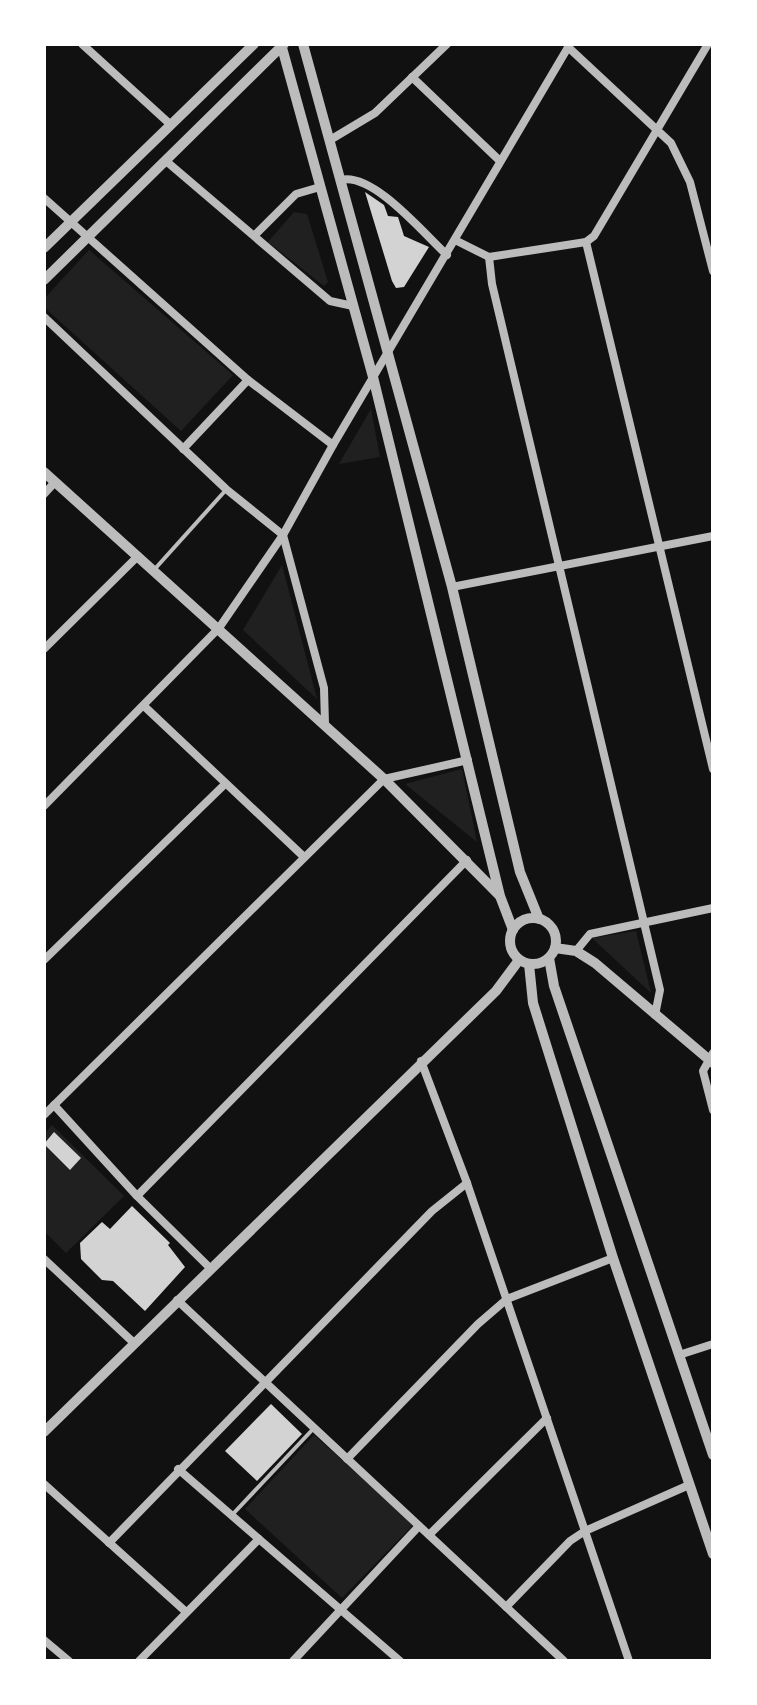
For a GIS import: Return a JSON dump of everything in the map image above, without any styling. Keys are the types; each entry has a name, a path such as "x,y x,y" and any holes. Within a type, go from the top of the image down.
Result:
{"street":[{"path":"82,44 171,125"},
{"path":"44,248 254,44"},
{"path":"303,44 452,587 520,872 539,919 555,933 555,948 549,958 554,986 713,1455"},
{"path":"330,140 367,119 447,44"},
{"path":"455,240 489,257 586,242 602,224 708,44"},
{"path":"44,280 282,45"},
{"path":"282,45 373,377 500,896 513,930 510,946 524,962 533,1003 613,1258 713,1554"},
{"path":"44,806 219,628 283,535 569,46 657,130 681,161 708,232 713,271"},
{"path":"412,77 500,161"},
{"path":"166,161 256,234 330,301 353,306"},
{"path":"341,180 356,179 382,195 447,255"},
{"path":"256,234 296,194 320,187"},
{"path":"44,198 248,380 333,445"},
{"path":"586,242 713,769"},
{"path":"489,257 492,284 660,990 655,1015"},
{"path":"44,317 226,489 283,535 324,688 325,724"},
{"path":"183,449 248,380"},
{"path":"44,472 325,724 467,860 500,896"},
{"path":"44,494 55,482"},
{"path":"452,587 713,536"},
{"path":"44,649 138,556"},
{"path":"144,706 224,785 303,856"},
{"path":"44,1115 384,779 468,760"},
{"path":"44,960 224,785"},
{"path":"137,1196 467,860"},
{"path":"576,951 590,934 644,920 713,908"},
{"path":"513,930 529,919 539,919"},
{"path":"555,948 576,951 595,963 655,1015 712,1058 703,1071 703,1080 713,1110"},
{"path":"44,1432 524,962 549,958"},
{"path":"421,1060 467,1183 629,1661"},
{"path":"54,1105 137,1196 210,1268"},
{"path":"109,1543 432,1211 467,1183"},
{"path":"347,1459 478,1324 507,1299 613,1258"},
{"path":"45,1263 134,1343"},
{"path":"177,1300 564,1661"},
{"path":"679,1355 713,1344"},
{"path":"429,1535 547,1418"},
{"path":"178,1469 400,1661"},
{"path":"44,1484 185,1611"},
{"path":"506,1607 570,1541 585,1531 689,1485"},
{"path":"293,1661 419,1526"},
{"path":"139,1661 259,1539"},
{"path":"44,1640 69,1661"}],"lane":[{"path":"152,572 226,489"},
{"path":"232,1515 314,1428"}],"shaded area":[{"path":"294,212 307,214 328,282 324,286 268,242"},
{"path":"89,250 233,375 181,431 44,307 44,299"},
{"path":"371,409 380,457 339,464"},
{"path":"282,565 317,699 243,630"},
{"path":"462,769 477,842 405,784"},
{"path":"636,931 651,993 592,938"},
{"path":"52,1125 124,1196 66,1253 44,1231 44,1134"},
{"path":"314,1435 414,1524 342,1598 245,1509"}],"building":[{"path":"365,192 384,205 388,216 398,217 404,236 429,247 404,287 396,288 392,281"},
{"path":"54,1132 81,1158 70,1170 44,1144"},
{"path":"132,1206 170,1243 168,1245 185,1267 145,1311 113,1281 102,1280 81,1259 80,1243 102,1222 110,1229"},
{"path":"271,1404 302,1434 257,1481 225,1451"}]}
